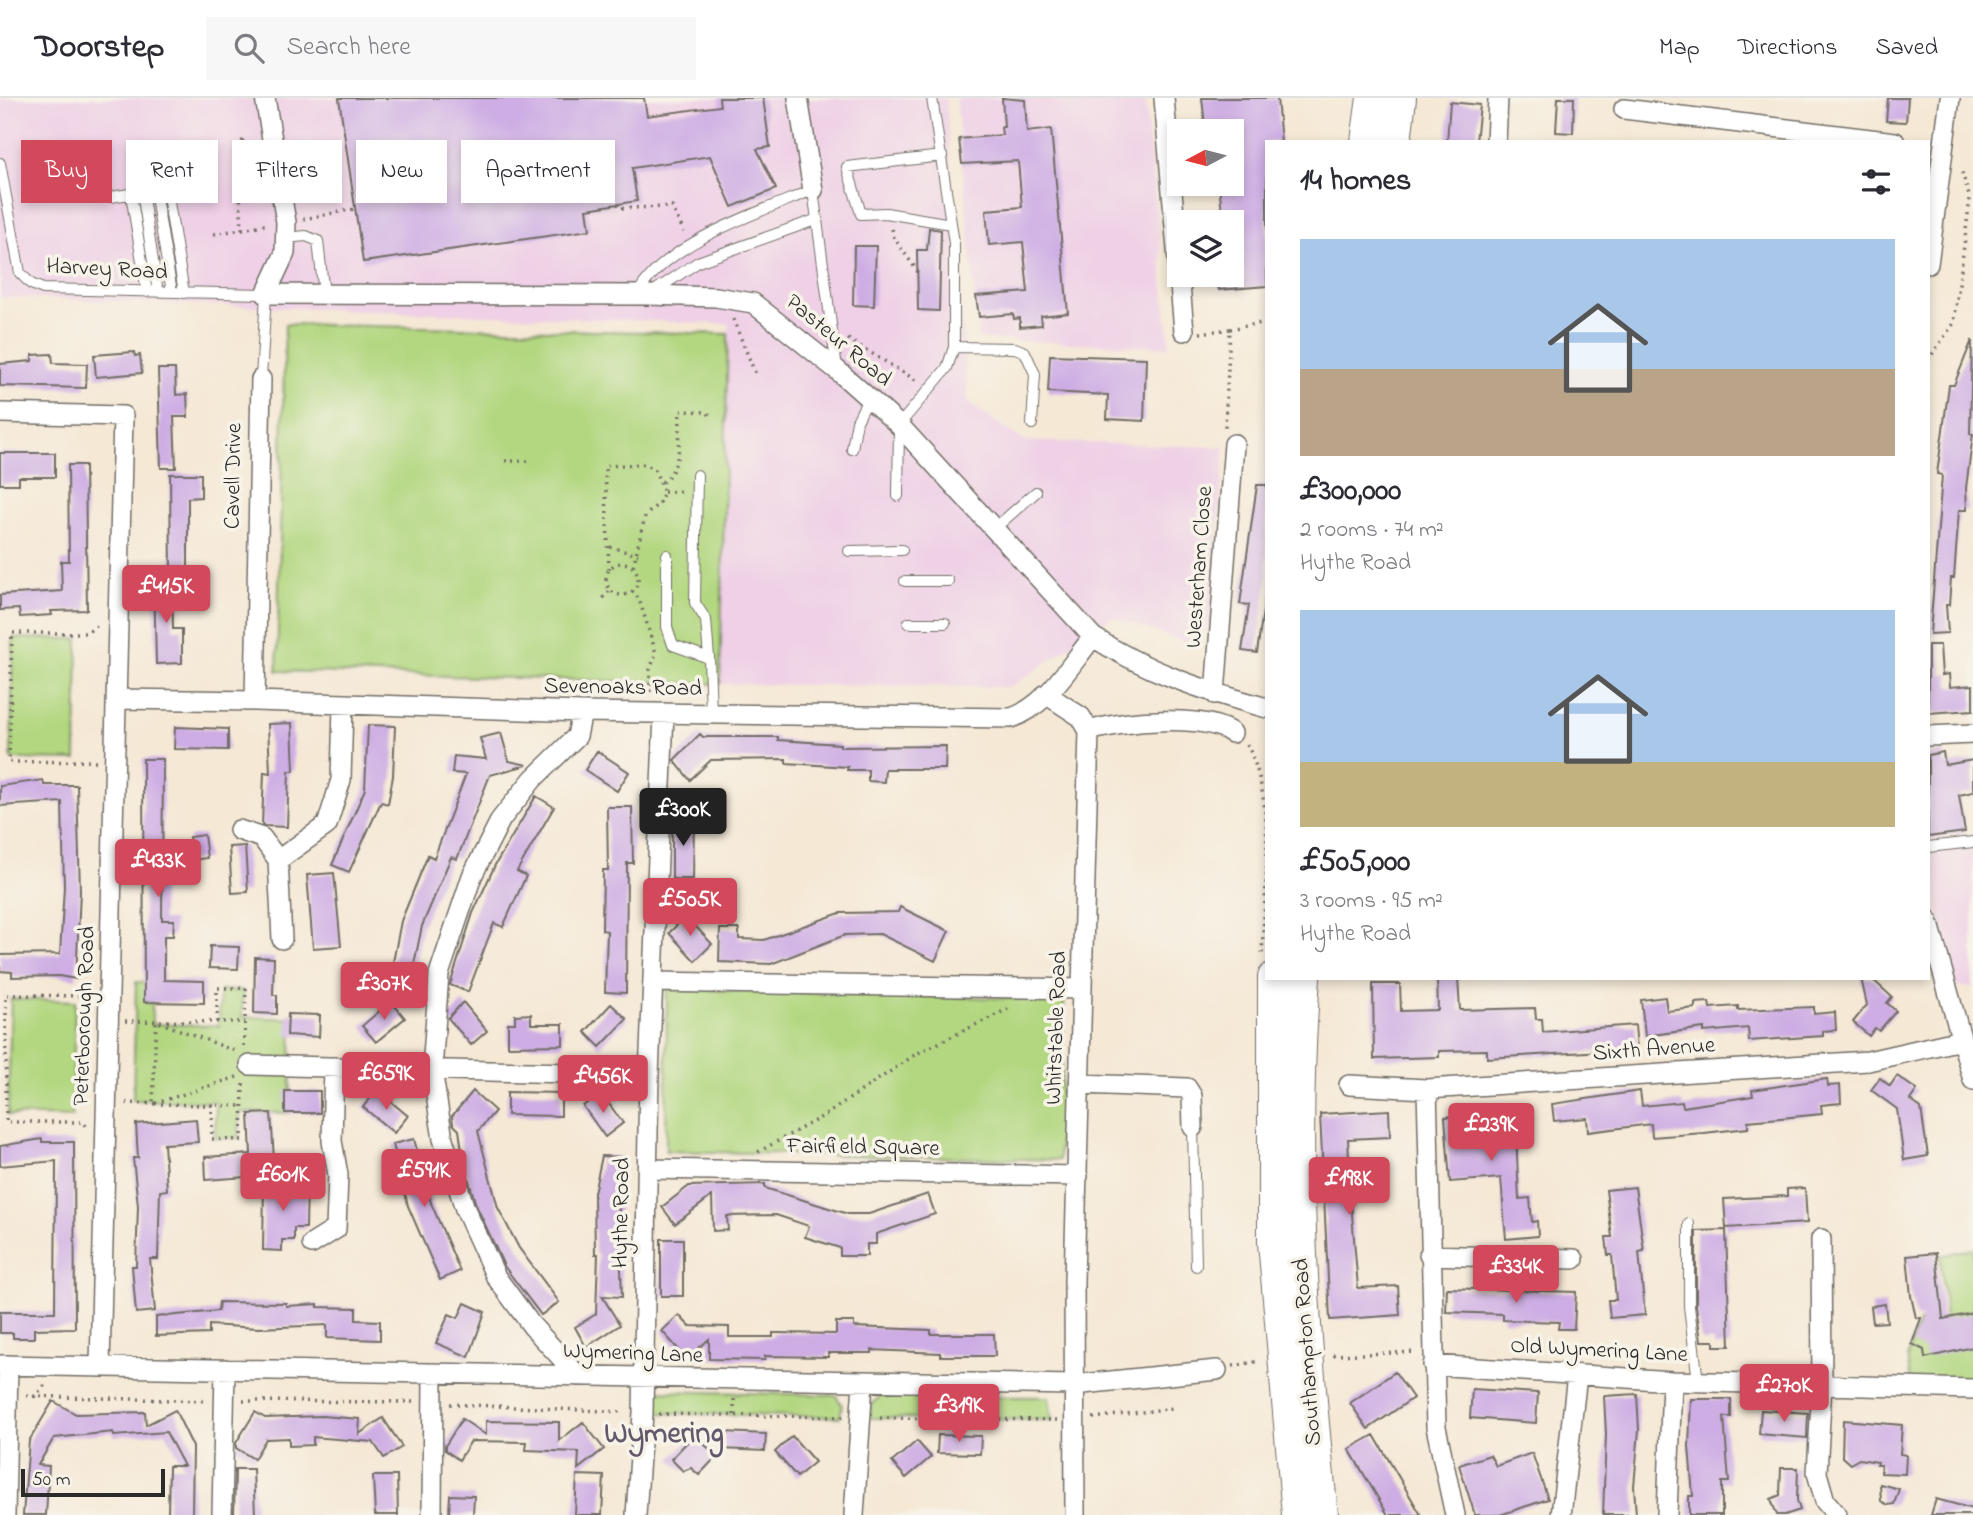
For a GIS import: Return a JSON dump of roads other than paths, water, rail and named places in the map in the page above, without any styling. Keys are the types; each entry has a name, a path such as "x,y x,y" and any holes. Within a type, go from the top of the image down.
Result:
{"main road":[{"path":"1367,140 1373,98"},
{"path":"1395,140 1400,98"},
{"name":"Southampton Road","path":"1268,980 1274,1242 1298,1515"},
{"name":"Southampton Road","path":"1304,980 1297,1088 1300,1243 1305,1357 1322,1515"}],"street":[{"path":"265,98 286,222 285,253 266,294"},
{"path":"798,98 813,190"},
{"path":"1164,98 1184,331"},
{"path":"1496,140 1498,98"},
{"path":"1930,250 1950,98"},
{"path":"1624,109 1879,140"},
{"name":"Pasteur Road","path":"266,294 643,295 716,297 753,303 837,370 899,425 1093,637 1128,660 1215,694 1265,707"},
{"name":"Cavell Drive","path":"255,701 261,379"},
{"name":"Peterborough Road","path":"0,413 123,416 100,1366"},
{"name":"Westerham Close","path":"1215,694 1234,443"},
{"name":"Sevenoaks Road","path":"117,699 582,712 1011,718 1024,714 1046,694 1093,637"},
{"path":"1046,694 1081,717 1089,731 1115,723 1206,723 1239,737"},
{"path":"278,859 327,825 341,780 343,705"},
{"path":"578,1376 532,1326 496,1277 465,1209 443,1139 432,1070 439,974 472,876 501,819 533,779 577,736 582,712"},
{"name":"Hythe Road","path":"636,1515 643,1413 649,1075 664,713"},
{"name":"Whitstable Road","path":"1075,1515 1073,1385 1089,731"},
{"path":"1930,736 1973,734"},
{"path":"239,830 262,838 278,859 282,939"},
{"path":"1930,927 1973,1080"},
{"path":"653,982 1082,989"},
{"name":"Sixth Avenue","path":"1349,1086 1427,1089 1868,1061 1961,1040"},
{"path":"246,1065 649,1075"},
{"path":"312,1244 336,1229 338,1175 332,1141 334,1067"},
{"path":"1080,1084 1187,1088 1192,1096 1194,1127"},
{"path":"1427,1089 1429,1255 1436,1427 1455,1515"},
{"name":"Fairfield Square","path":"648,1169 1078,1176"},
{"path":"1821,1239 1822,1384 1817,1473 1825,1501 1837,1515"},
{"path":"1429,1255 1574,1259"},
{"name":"Old Wymering Lane","path":"1433,1358 1577,1375 1672,1381 1973,1389"},
{"path":"4,1365 8,1478 5,1515"},
{"name":"Wymering Lane","path":"4,1365 1073,1385 1217,1370"},
{"path":"222,1515 225,1369"},
{"path":"432,1515 433,1373"},
{"path":"1561,1515 1577,1375"},
{"path":"1667,1515 1672,1381"},
{"path":"854,1515 863,1383"}],"lane":[{"path":"898,496 899,425 947,368 954,347 951,224 932,98"},
{"path":"942,156 847,167 861,214 886,213 951,224"},
{"name":"Harvey Road","path":"0,163 20,273 27,281 43,289 266,294"},
{"path":"643,295 643,283 664,262 691,246 813,190 837,370"},
{"path":"112,197 142,192 153,292"},
{"path":"157,203 172,292"},
{"path":"169,203 184,293"},
{"path":"643,295 698,262 818,219"},
{"path":"285,237 306,236 318,241 324,295"},
{"name":"Cavell Drive","path":"261,379 266,294"},
{"path":"954,347 1015,348 1025,352 1035,374 1032,424"},
{"path":"852,449 856,421 869,397"},
{"path":"698,475 695,603 706,620 711,714"},
{"path":"995,528 1036,492"},
{"path":"849,551 902,550"},
{"path":"667,555 667,627 673,645 709,659"},
{"path":"905,581 947,581"},
{"path":"908,623 945,623"},
{"path":"1930,847 1973,842"},
{"path":"1194,1127 1196,1266"},
{"path":"1689,1224 1689,1306 1698,1382"}],"district":[{"name":"Wymering","path":"664,1435"}]}
